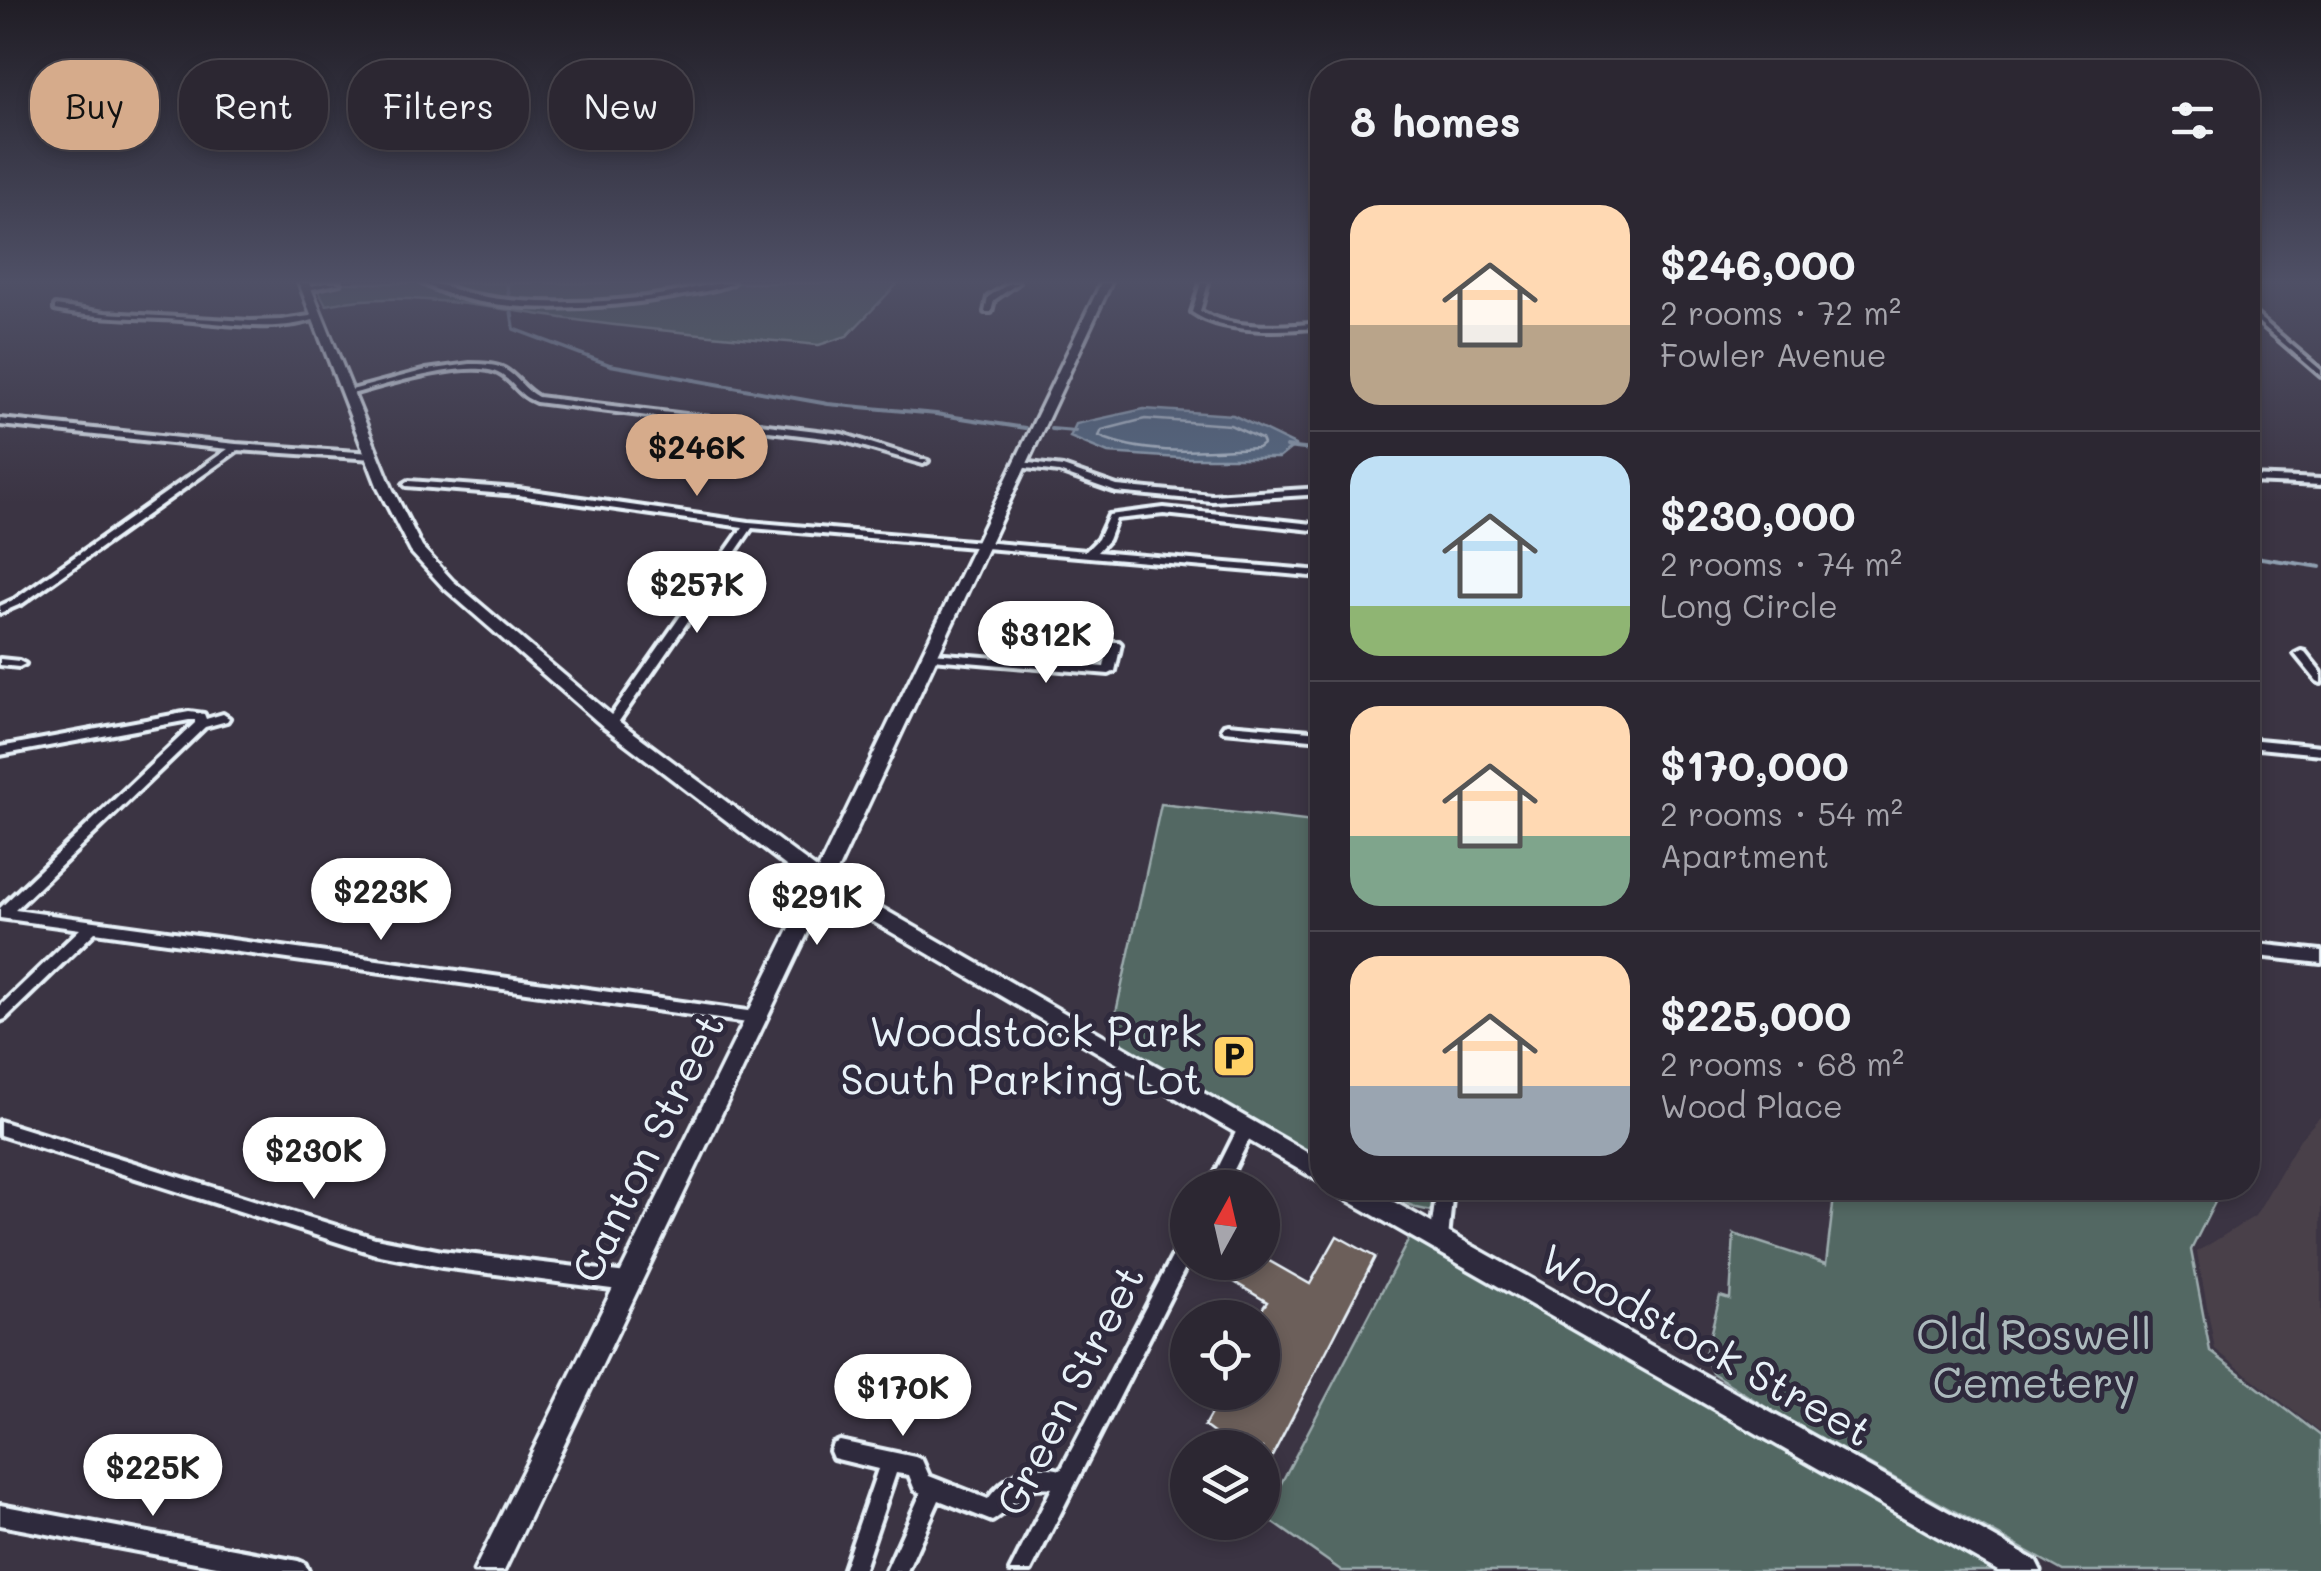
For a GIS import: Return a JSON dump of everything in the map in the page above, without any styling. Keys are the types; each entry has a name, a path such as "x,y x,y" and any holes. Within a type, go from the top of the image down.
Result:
{"street":[{"path":"333,356 405,531 431,567 610,724 822,882 1310,1166"},
{"name":"Canton Street","path":"489,1571 932,656 1072,356"},
{"path":"2301,356 2321,374"},
{"path":"348,392 455,368 487,367 504,372 518,392 536,400 842,437 923,461"},
{"path":"0,422 236,447 373,456"},
{"path":"0,610 19,601 236,447"},
{"path":"1021,465 1060,469 1116,490 1237,498 1310,492"},
{"path":"2260,479 2321,482"},
{"path":"409,484 518,492 749,525 1310,573"},
{"path":"1090,554 1103,540 1112,517 1164,511 1310,527"},
{"path":"610,724 749,525"},
{"path":"1041,665 1050,640"},
{"path":"932,656 1108,670 1115,644"},
{"path":"2301,654 2321,679"},
{"path":"0,662 20,664"},
{"path":"0,751 189,716 200,717 202,724"},
{"path":"2,913 202,724 223,718"},
{"path":"1228,728 1310,735"},
{"path":"2260,744 2321,750"},
{"path":"2,913 755,1018"},
{"path":"0,1015 92,926"},
{"path":"2260,950 2321,957"},
{"path":"0,1128 375,1246 442,1260 628,1282"},
{"path":"1225,1170 1246,1130"},
{"name":"Woodstock Street","path":"1369,1200 2026,1571"},
{"path":"1439,1239 1444,1200"},
{"name":"Green Street","path":"1020,1571 1170,1279"},
{"path":"840,1451 915,1467 922,1483 992,1511 997,1501 1028,1478 1048,1474 1066,1482"},
{"path":"852,1571 890,1462"},
{"path":"896,1571 934,1487"},
{"path":"0,1516 298,1571"}],"shaded area":[{"path":"2321,1116 2321,1433 2215,1349 2197,1252 2255,1216 2300,1139"}],"green space":[{"path":"1161,804 1310,822 1310,1160 1106,1059"},
{"path":"1398,1200 1446,1200 1445,1214"},
{"name":"Old Roswell Cemetery","path":"1834,1200 2216,1200 2191,1250 2210,1351 2321,1436 2321,1571 2063,1571 1767,1408 1712,1373 1705,1355 1720,1296 1730,1299 1734,1234 1826,1264"},
{"name":"Old Roswell Cemetery","path":"1410,1237 2002,1571 1342,1571 1280,1527 1280,1485"}],"water":[{"path":"1144,409 1233,415 1295,445 1279,458 1179,458 1108,453 1070,437 1076,424"}],"building":[{"path":"1337,1236 1375,1257 1280,1441 1280,1430 1209,1430 1204,1426 1213,1410 1280,1410 1280,1300 1264,1300 1231,1280 1280,1280 1280,1267 1310,1284"}],"waterway":[{"path":"587,356 610,365 828,404 936,414 1025,428"},
{"path":"1051,429 1075,431"},
{"path":"1286,447 1310,450"},
{"path":"2260,558 2321,567"}],"place":[{"name":"Woodstock Park South Parking Lot","path":"1234,1056"}]}
